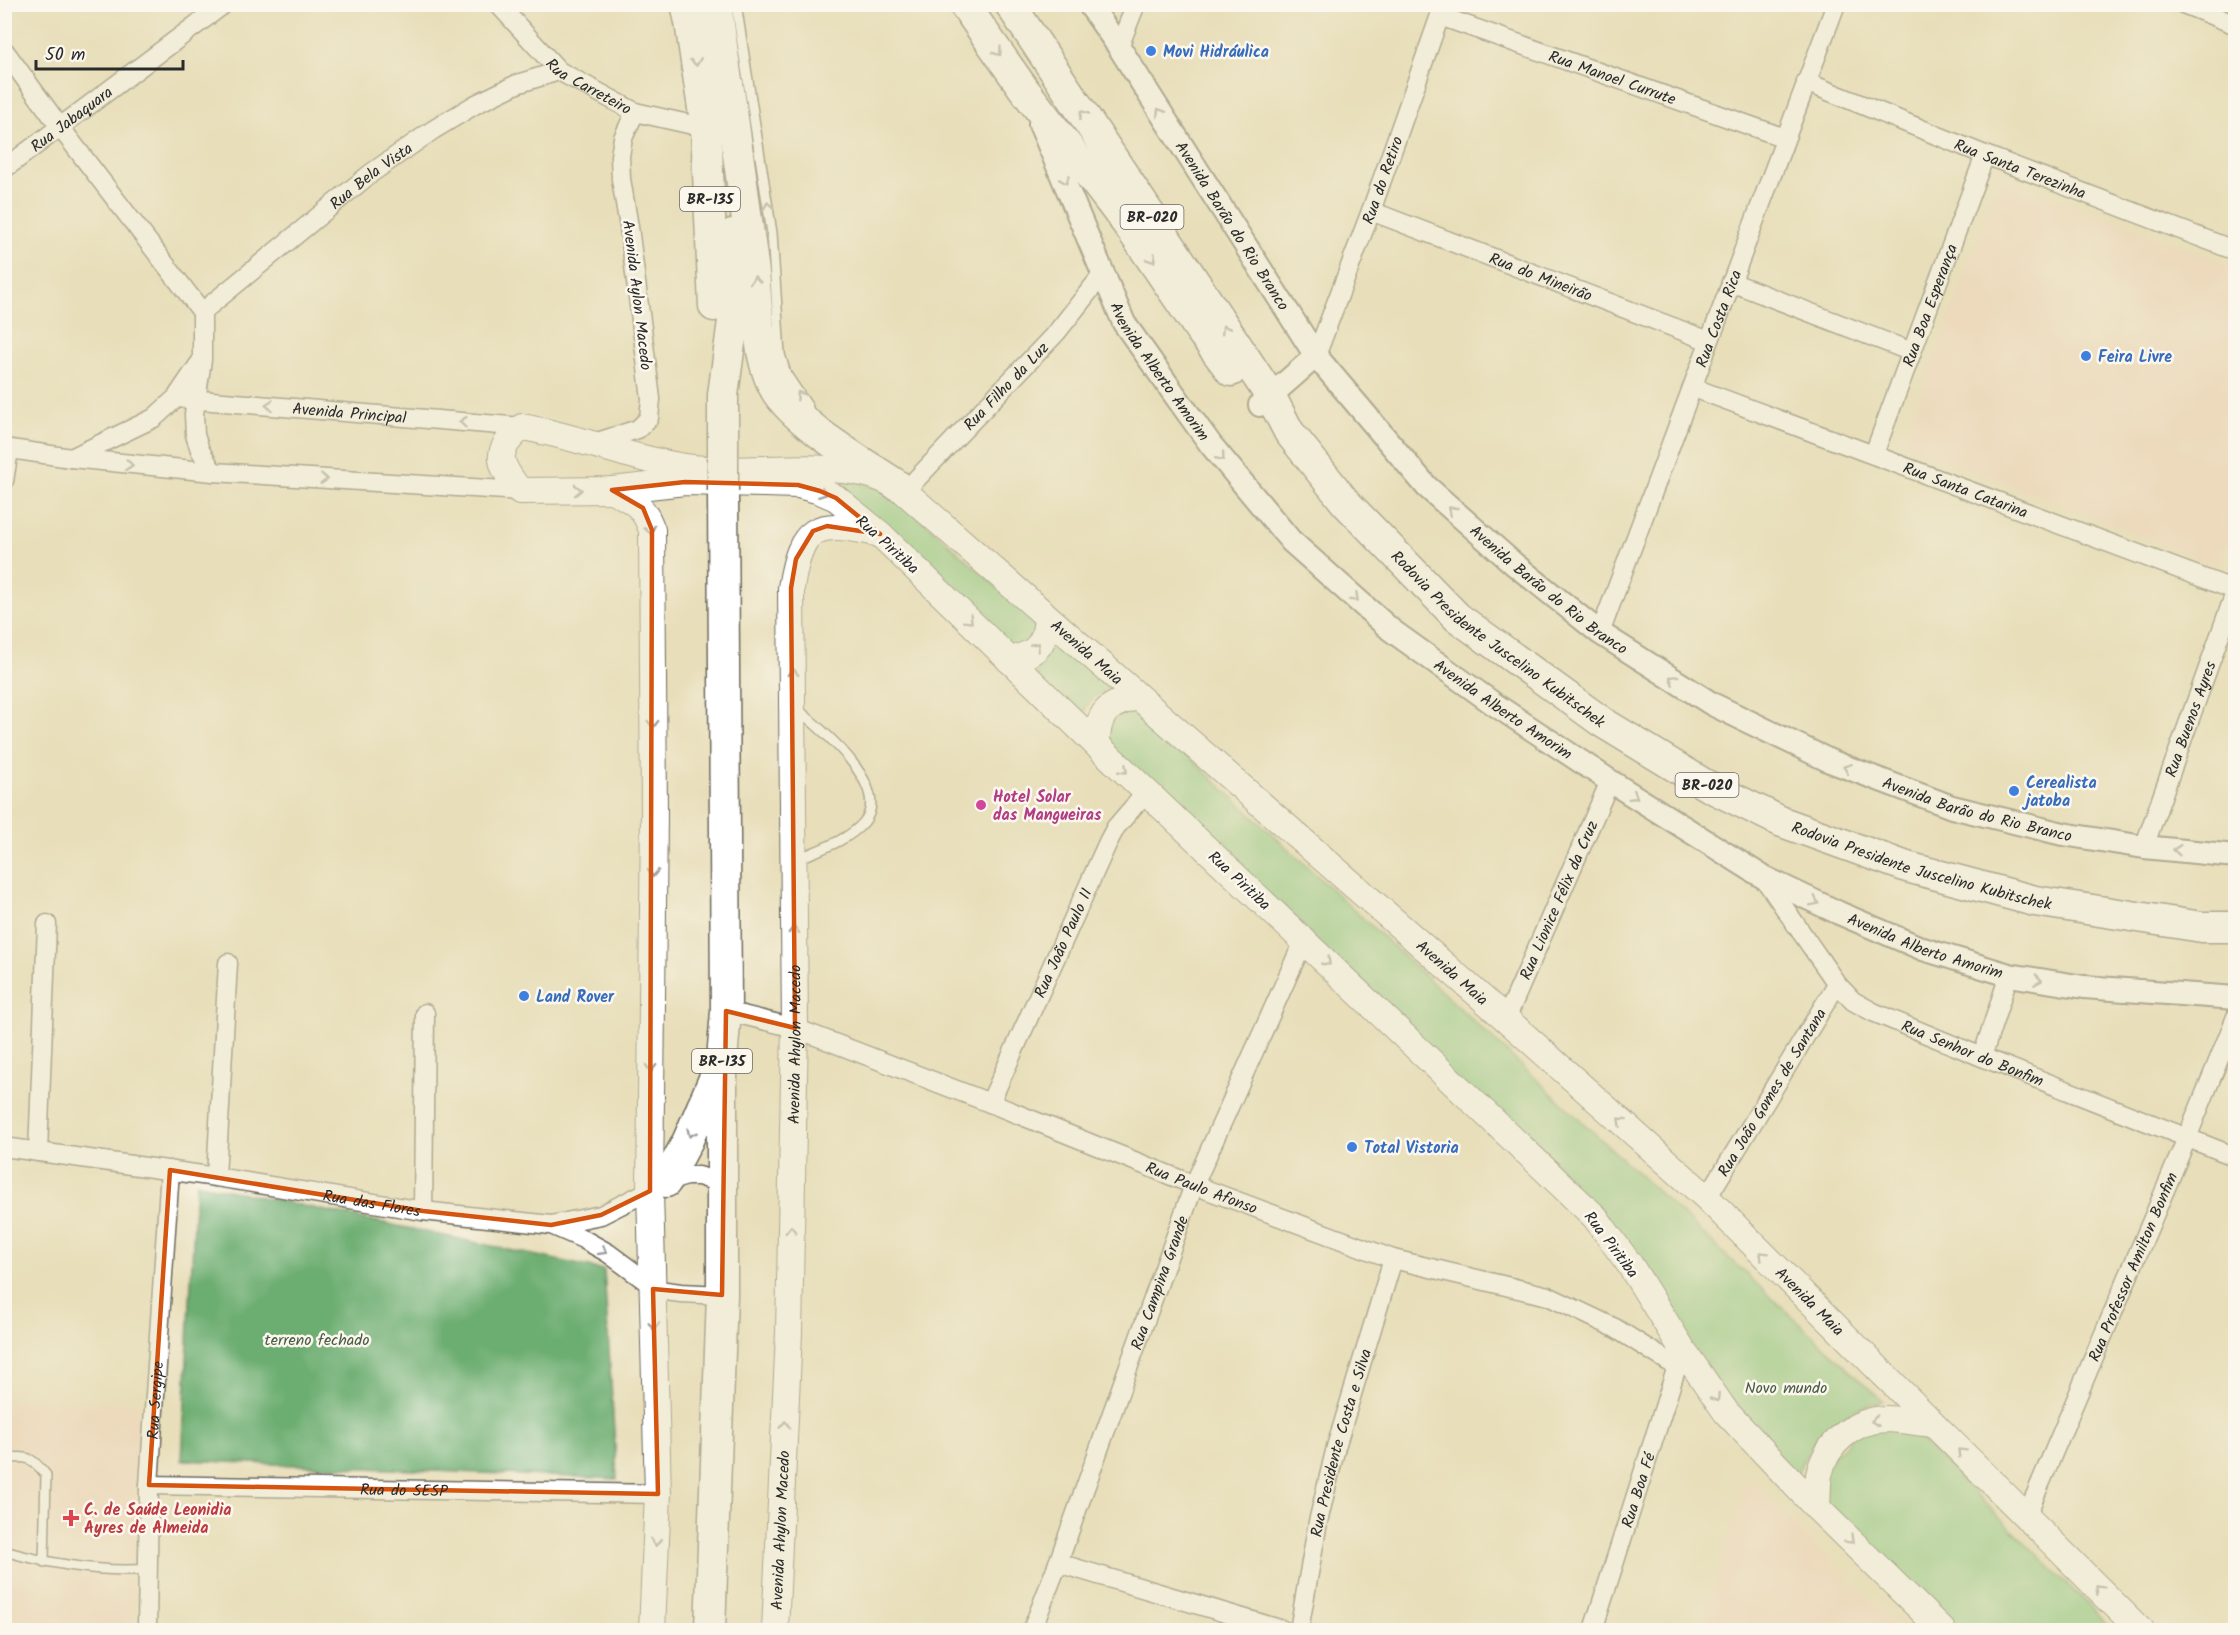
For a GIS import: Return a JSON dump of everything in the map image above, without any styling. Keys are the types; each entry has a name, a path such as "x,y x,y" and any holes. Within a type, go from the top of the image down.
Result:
{"highway":[{"name":"BR-135","path":"686,4 706,128 715,359 723,395"},
{"name":"BR-135","path":"710,1630 722,1295 722,1060 726,1011 734,488 723,457 723,395 733,321 733,150 728,84 716,4"},
{"path":"964,4 1023,88 1131,229 1234,376 1266,401"},
{"name":"BR-020","path":"1010,4 1266,401"},
{"path":"728,84 761,340 768,377 792,410 901,489"},
{"name":"Rodovia Presidente Juscelino Kubitschek","path":"1266,401 1346,503 1457,617 1602,722 1704,784 1782,822 1907,867 2035,901 2202,927 2235,927"},
{"path":"658,1186 688,1140 722,1060"}],"main road":[{"name":"Avenida Maia","path":"522,428 544,431 635,456 686,467 740,471 810,469 849,471 869,474 901,489 1707,1198 2140,1630"},
{"path":"520,491 507,475 501,454 507,440 522,428"},
{"name":"Rua Piritiba","path":"520,491 612,490 685,482 734,488 798,485 836,498 880,534 1097,745 1595,1217 1636,1274 1680,1358 1726,1412 1817,1508 1941,1630"},
{"path":"612,490 643,508 652,530 658,1186 653,1287 658,1494 652,1630"},
{"name":"Avenida Ahylon Macedo","path":"775,1630 789,1333 795,1028 791,588 796,559 801,546 813,531 827,526 845,526 880,534"},
{"path":"1009,660 1030,654 1038,648 1046,631 1047,618"},
{"path":"1097,745 1101,717 1108,707 1137,697"},
{"path":"1817,1508 1819,1476 1825,1459 1842,1436 1863,1422 1887,1419 1933,1424"}],"street":[{"name":"Rua Jabaquara","path":"4,169 224,4"},
{"name":"Rua Carreteiro","path":"498,4 559,71 634,112 706,128"},
{"name":"Avenida Barão do Rio Branco","path":"1089,4 1119,47 1316,356 1427,488 1514,564 1600,633 1712,704 1830,761 1952,807 2064,834 2144,847 2235,856"},
{"path":"1119,47 1136,4"},
{"name":"Rua Costa Rica","path":"1600,633 1694,388 1709,341 1836,4"},
{"path":"2183,4 2235,25"},
{"name":"Rua Manoel Currute","path":"1442,10 1785,138"},
{"name":"Rua do Retiro","path":"1316,356 1371,211 1442,10"},
{"path":"4,50 60,128 201,312 202,360 195,435 200,450 213,472"},
{"name":"Rua Bela Vista","path":"201,312 370,174 433,130 476,104 517,84 559,71"},
{"name":"Rua Santa Terezinha","path":"1806,82 1985,155 2235,251"},
{"name":"Avenida Alberto Amorim","path":"1023,88 1065,180 1102,275 1124,322 1211,445 1291,541 1391,630 1494,704 1610,781 1763,877 1839,914 1923,949 2009,975 2084,987 2235,998"},
{"name":"Avenida Aylon Macedo","path":"594,443 638,429 649,418 651,399 621,179 620,156 623,138 634,112"},
{"name":"Rua Boa Esperança","path":"1875,454 1985,155"},
{"name":"Rua do Mineirão","path":"1371,211 1709,341"},
{"name":"Rua Filho da Luz","path":"901,489 1057,332 1102,275"},
{"path":"1731,282 1912,352"},
{"path":"1266,401 1316,356"},
{"path":"71,458 154,418 176,398 202,360"},
{"name":"Rua Santa Catarina","path":"1694,388 2235,590"},
{"name":"Avenida Principal","path":"176,398 522,428"},
{"path":"4,481 7,449 71,458 213,472 520,491"},
{"name":"Rua Buenos Ayres","path":"2144,847 2235,590"},
{"name":"Rua Lionice Félix da Cruz","path":"1506,1019 1610,781"},
{"name":"Rua João Paulo II","path":"990,1103 1108,842 1120,822 1147,792"},
{"name":"Rua Senhor do Bonfim","path":"1763,877 1837,984 1853,1001 1873,1012 1982,1057 2235,1157"},
{"path":"38,1152 47,924"},
{"name":"Rua Campina Grande","path":"1032,1630 1194,1185 1304,940"},
{"path":"216,1177 228,963"},
{"path":"1982,1057 2009,975"},
{"name":"Rua João Gomes de Santana","path":"1707,1198 1837,984"},
{"name":"Rua Paulo Afonso","path":"726,1011 795,1028 1194,1185 1394,1259 1548,1296 1680,1358"},
{"path":"423,1211 425,1013"},
{"name":"Rua Professor Amilton Bonfim","path":"2026,1517 2187,1138 2235,1017"},
{"name":"Rua das Flores","path":"4,1147 216,1177 423,1211 551,1225 608,1253 653,1287 681,1293 722,1295"},
{"name":"Rua Sergipe","path":"147,1630 148,1485 170,1170"},
{"path":"551,1225 601,1215 658,1186 687,1176 699,1176 723,1184"},
{"name":"Rua Presidente Costa e Silva","path":"1299,1630 1318,1522 1336,1447 1394,1259"},
{"name":"Rua Boa Fé","path":"1593,1630 1680,1358"},
{"name":"Rua do SESP","path":"148,1485 658,1494"},
{"path":"1058,1563 1283,1630"}],"lane":[{"path":"736,4 772,233 780,354 786,374 834,442"},
{"path":"793,706 819,727 849,759 869,787 870,794 865,821 853,832 793,861"},
{"path":"4,1459 23,1456 36,1463 46,1475 44,1562"},
{"path":"4,1551 44,1562 126,1571 148,1569"}],"highlighted area":[{"path":"685,482 798,485 820,491 836,498 880,534 827,526 813,531 796,559 791,588 795,1028 726,1011 722,1295 653,1289 658,1494 149,1485 170,1170 423,1211 551,1225 601,1215 650,1191 652,530 643,508 612,490"}],"shaded area":[{"name":"Feira Livre","path":"2001,178 2235,267 2235,524 2220,566 1903,444"},
{"name":"C. de Saúde Leonidia Ayres de Almeida","path":"5,1400 141,1405 133,1630 5,1630"},
{"path":"1747,1478 1900,1630 1701,1630"}],"green space":[{"path":"819,473 889,490 1037,623 1033,637 1012,652"},
{"path":"1052,632 1120,692 1096,695 1086,706 1083,721 1019,666"},
{"name":"Novo mundo","path":"1127,704 1173,742 1883,1401 1853,1411 1829,1426 1811,1448 1796,1476 1726,1406 1605,1231 1097,738"},
{"name":"terreno fechado","path":"196,1183 604,1270 617,1479 182,1460"},
{"name":"Novo mundo","path":"1864,1426 1910,1429 2114,1630 1960,1630 1815,1492 1826,1463"}],"place":[{"name":"Movi Hidráulica","path":"1151,51"},
{"name":"Feira Livre","path":"2086,356"},
{"name":"Cerealista jatoba","path":"2014,791"},
{"name":"Hotel Solar das Mangueiras","path":"981,805"},
{"name":"Land Rover","path":"524,996"},
{"name":"Total Vistoria","path":"1352,1147"},
{"name":"C. de Saúde Leonidia Ayres de Almeida","path":"71,1518"}]}
